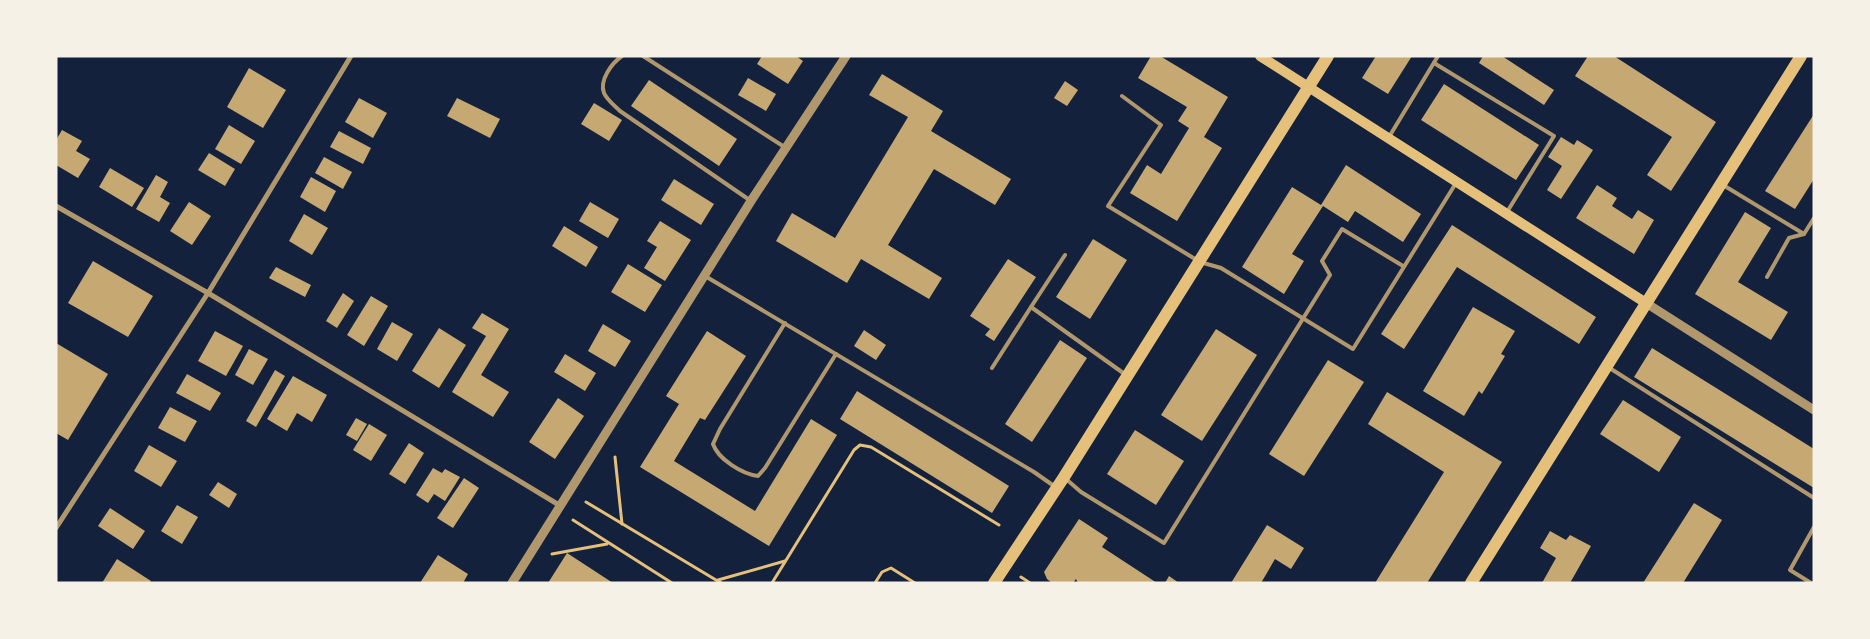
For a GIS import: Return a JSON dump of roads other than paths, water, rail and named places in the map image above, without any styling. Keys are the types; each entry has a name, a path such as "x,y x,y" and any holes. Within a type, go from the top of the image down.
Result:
{"main road":[{"path":"1260,56 1646,303"},
{"path":"994,583 1061,483 1328,56"},
{"path":"1471,583 1802,56"}],"street":[{"path":"56,528 208,293 351,56"},
{"path":"512,583 751,201 846,56"},
{"path":"56,206 208,293 560,505"},
{"path":"1646,303 1814,410"}],"lane":[{"path":"622,56 616,60 604,81 603,92 608,100 620,111 751,201"},
{"path":"643,56 786,148"},
{"path":"1388,139 1438,56"},
{"path":"1434,63 1554,136 1506,214"},
{"path":"1122,96 1161,125 1108,206 1200,262 1221,268 1353,349 1456,183"},
{"path":"1722,184 1804,234"},
{"path":"1767,277 1789,238 1804,234 1814,218"},
{"path":"705,276 1034,472 1081,492 1164,543 1330,275 1322,260 1342,229 1403,266"},
{"path":"992,368 1065,255"},
{"path":"1030,308 1127,376"},
{"path":"785,324 720,429 713,444 716,452 750,475 758,476 766,468 836,354"},
{"path":"1606,366 1814,498"},
{"path":"1811,583 1790,570 1814,527"}]}
